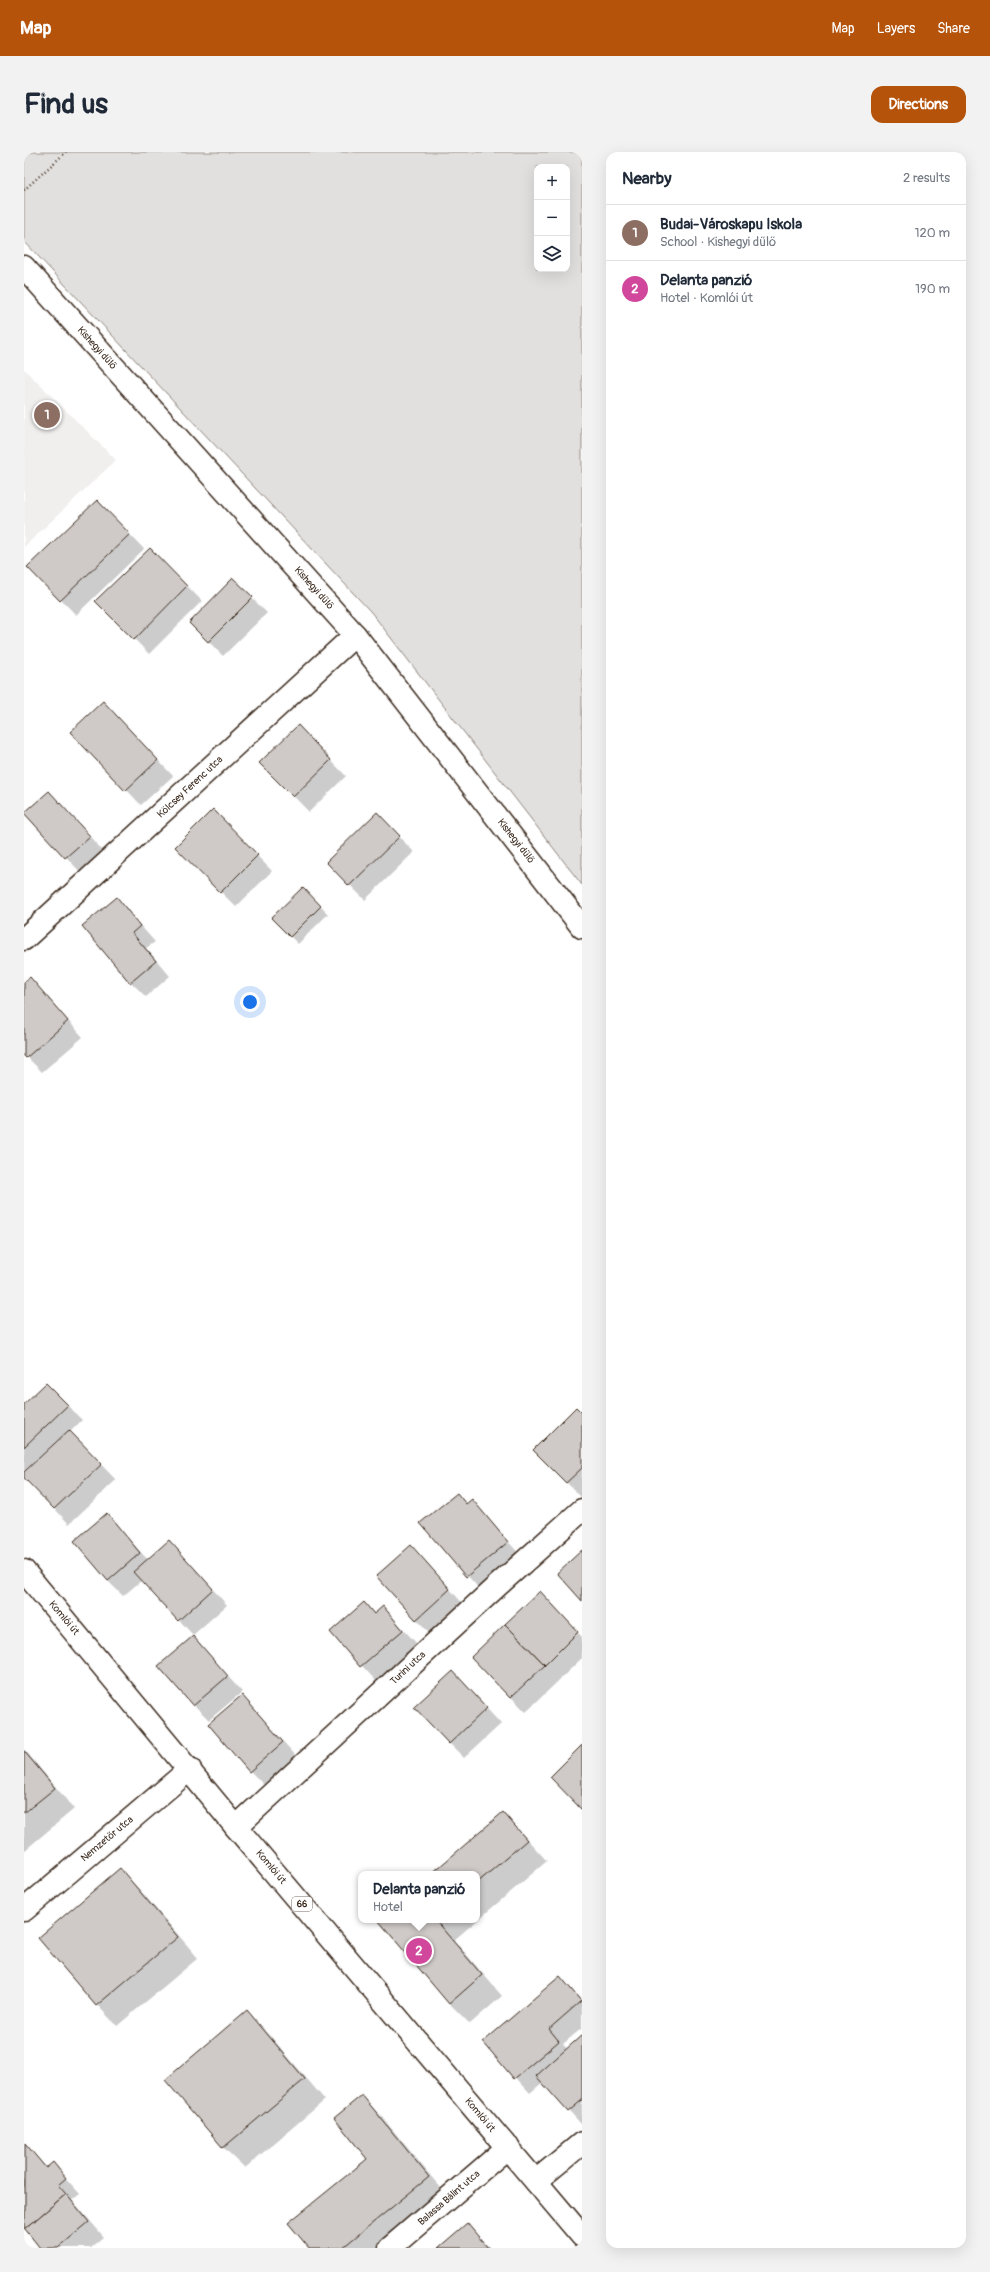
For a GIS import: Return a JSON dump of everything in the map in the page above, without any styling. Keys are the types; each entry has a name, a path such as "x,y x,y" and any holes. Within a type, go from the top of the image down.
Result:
{"street":[{"name":"Kishegyi dűlő","path":"24,267 355,635 582,927"},
{"name":"Kölcsey Ferenc utca","path":"24,939 355,635"},
{"name":"Turini utca","path":"236,1826 491,1591 582,1510"},
{"name":"Komlói út","path":"24,1571 236,1826 582,2236"},
{"name":"Nemzetőr utca","path":"24,1910 190,1769"},
{"path":"536,2181 582,2143"},
{"name":"Balassa Bálint utca","path":"390,2248 508,2147"}],"path":[{"path":"24,190 66,152"}],"shaded area":[{"path":"24,152 582,152 582,885 371,612 24,241"},
{"path":"24,369 116,460 24,547"}],"building":[{"path":"97,500 130,534 60,601 27,567"},
{"path":"150,548 187,586 134,640 95,601"},
{"path":"233,578 253,597 208,642 189,623"},
{"path":"103,701 158,760 125,791 70,732"},
{"path":"298,725 331,760 293,797 259,763"},
{"path":"49,791 90,836 65,858 24,813"},
{"path":"213,809 258,855 220,893 175,847"},
{"path":"377,812 400,836 349,886 326,862"},
{"path":"303,887 321,906 290,937 271,918"},
{"path":"117,897 140,926 132,933 156,961 130,983 82,926"},
{"path":"30,977 68,1021 26,1058 24,1056 24,982"},
{"path":"46,1383 68,1405 24,1447 24,1404"},
{"path":"576,1407 582,1413 582,1468 566,1483 533,1450"},
{"path":"69,1430 102,1464 54,1509 24,1478 24,1472"},
{"path":"457,1493 466,1504 472,1499 508,1542 466,1577 420,1523"},
{"path":"107,1513 140,1553 108,1581 74,1541"},
{"path":"169,1540 213,1589 178,1621 133,1572"},
{"path":"411,1545 450,1589 416,1620 376,1576"},
{"path":"582,1550 582,1601 557,1573"},
{"path":"540,1591 578,1632 545,1665 505,1624"},
{"path":"364,1602 374,1614 383,1606 403,1630 360,1667 330,1632"},
{"path":"505,1624 545,1665 510,1698 471,1657"},
{"path":"193,1636 228,1676 193,1706 158,1666"},
{"path":"453,1671 487,1708 449,1744 414,1707"},
{"path":"242,1695 283,1742 249,1772 208,1724"},
{"path":"582,1745 582,1810 550,1777"},
{"path":"24,1751 55,1788 24,1813"},
{"path":"503,1812 527,1840 480,1880 480,1871 434,1871"},
{"path":"120,1868 178,1937 96,2006 38,1938"},
{"path":"381,1923 438,1923 482,1975 449,2004"},
{"path":"560,1976 581,2001 549,2029 559,2041 514,2079 483,2042"},
{"path":"247,2010 305,2079 223,2148 165,2080"},
{"path":"582,2035 582,2100 568,2112 536,2076"},
{"path":"362,2095 429,2177 342,2248 309,2248 288,2223 367,2159 334,2118"},
{"path":"25,2143 46,2168 53,2162 66,2178 58,2185 66,2194 25,2229"},
{"path":"66,2194 89,2222 58,2248 40,2248 25,2229"},
{"path":"467,2223 488,2248 438,2248"}],"place":[{"name":"Budai-Városkapu Iskola","path":"47,415"},
{"name":"Delanta panzió","path":"419,1951"}]}
